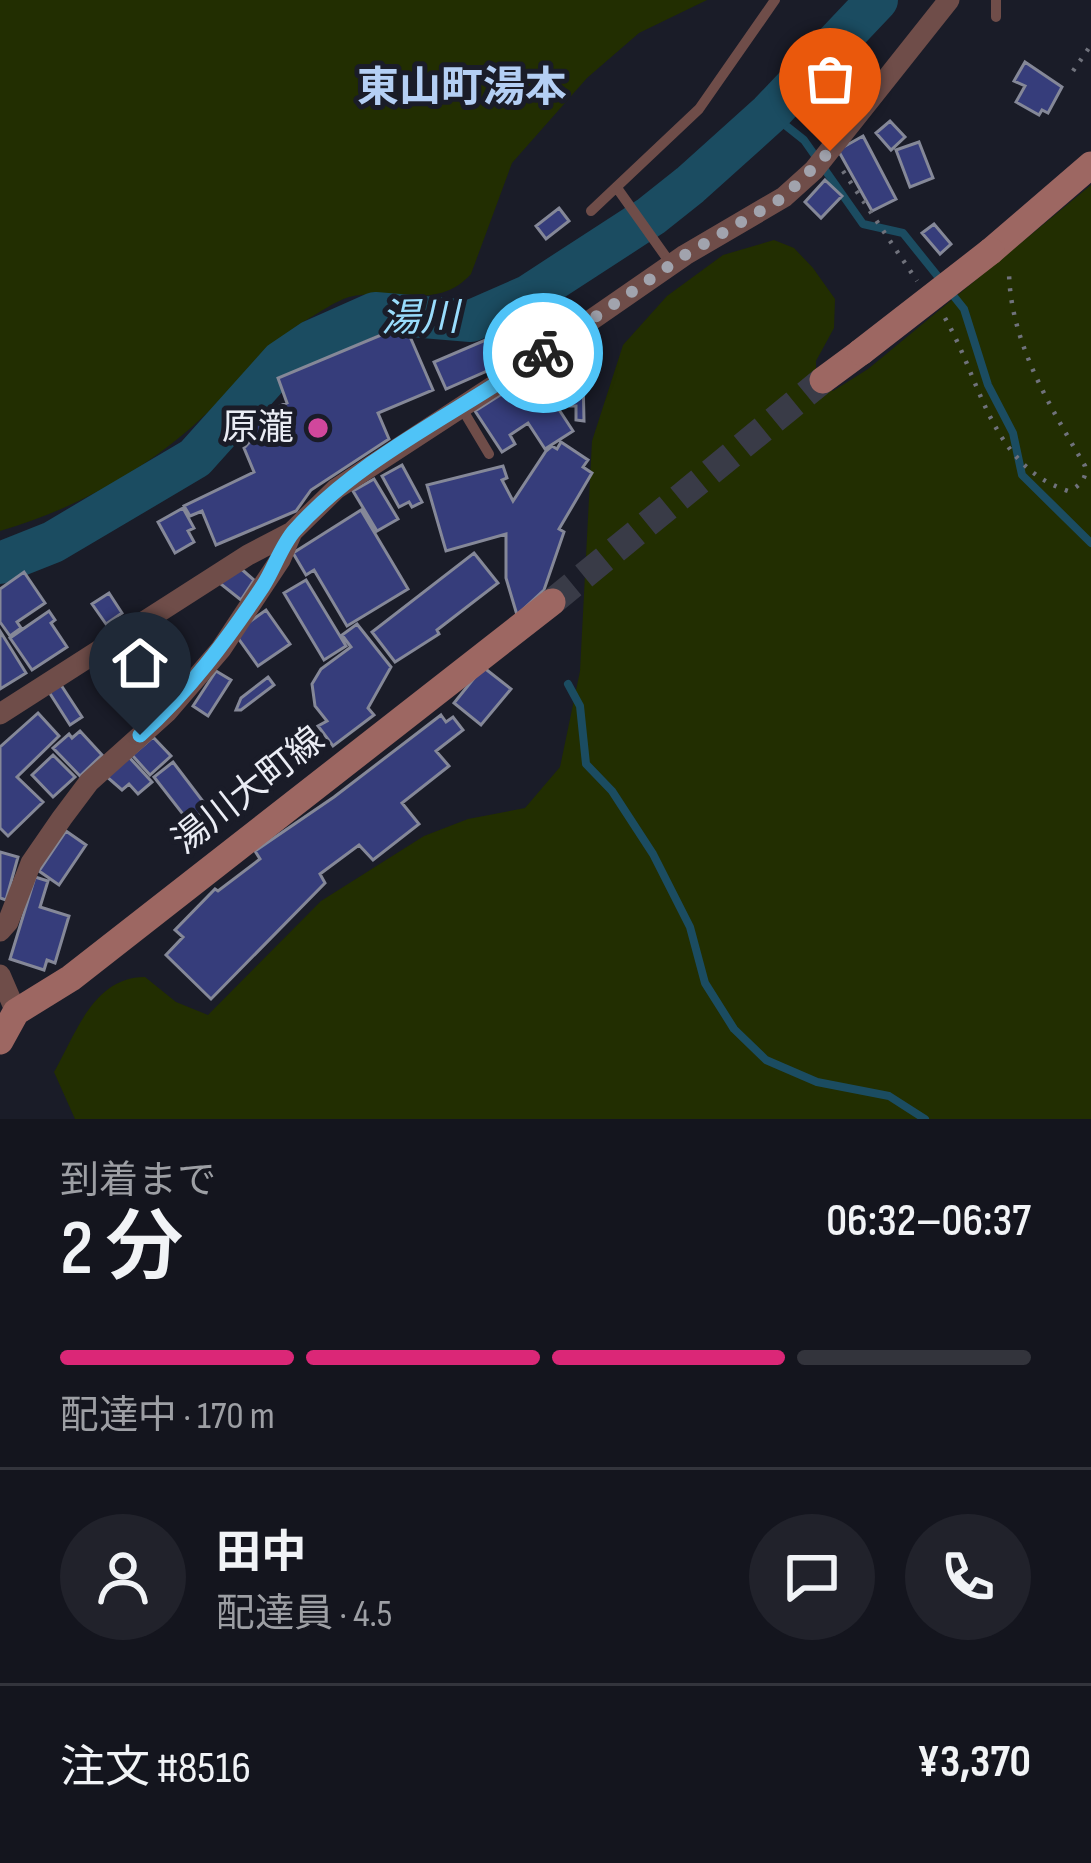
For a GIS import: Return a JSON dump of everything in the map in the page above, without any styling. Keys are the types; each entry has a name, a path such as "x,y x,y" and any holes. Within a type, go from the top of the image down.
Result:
{"main road":[{"path":"823,380 1000,244 1091,165"},
{"name":"湯川大町線","path":"0,1041 16,1012 71,978 552,602"}],"street":[{"path":"0,714 248,555 292,532 336,489 461,407 664,256 784,197 830,151 949,0"},
{"path":"0,931 32,862 88,782 166,712 221,649 280,560 292,532"},
{"path":"0,976 16,1012"}],"lane":[{"path":"591,211 699,109 775,0"},
{"path":"996,0 996,17"},
{"path":"617,188 664,256"},
{"path":"461,407 489,454"}],"path":[{"path":"1073,71 1091,44"},
{"path":"830,151 920,286"},
{"path":"1000,244 1009,295 1037,383 1091,480"},
{"path":"941,312 988,416 1027,468 1068,491 1087,471"}],"green space":[{"path":"0,0 707,0 639,33 587,78 512,163 471,274 458,285 429,295 366,294 333,304 280,339 161,452 84,498 0,531"},
{"path":"1091,185 1091,1119 75,1119 54,1072 88,1010 112,987 145,977 176,1002 208,1015 321,901 424,836 468,819 525,808 560,767 580,671 592,441 623,345 667,296 723,255 774,240 794,248 835,299 834,328 816,361 816,382 833,391 868,369"}],"building":[{"path":"1025,62 1062,87 1048,113 1042,110 1039,115 1016,102 1025,86 1014,81"},
{"path":"890,121 905,137 891,150 876,133"},
{"path":"863,136 896,199 872,211 838,150"},
{"path":"919,142 933,178 910,187 896,150"},
{"path":"825,180 842,196 821,218 805,202"},
{"path":"559,208 569,221 546,239 536,226"},
{"path":"934,224 951,244 940,254 922,233"},
{"name":"原瀧","path":"405,325 433,390 378,413 389,439 311,490 296,511 216,545 202,511 190,516 184,506 254,472 244,448 255,436 249,419 287,403 278,378"},
{"path":"509,330 521,356 446,389 434,362"},
{"path":"535,373 573,431 545,449 528,423 510,435 515,444 502,452 475,411"},
{"path":"569,376 583,376 584,421 576,420 576,406 570,406"},
{"path":"561,442 588,460 583,467 592,473 559,529 564,532 544,590 517,615 506,578 506,534 446,551 427,485 503,466 507,478 502,480 513,501 546,451 552,446 557,449"},
{"path":"402,465 422,502 412,507 409,502 399,507 382,476"},
{"path":"374,479 398,519 377,531 353,491"},
{"path":"183,508 194,528 188,531 194,542 175,553 158,522"},
{"path":"361,510 408,589 347,626 314,570 306,575 293,553"},
{"path":"474,553 498,583 437,630 439,634 395,662 372,632"},
{"path":"239,567 254,580 241,600 217,581"},
{"path":"24,572 45,603 17,622 21,628 10,636 0,622 0,589"},
{"path":"306,580 346,646 324,660 284,593"},
{"path":"109,593 122,613 106,624 92,604"},
{"path":"266,610 290,644 258,666 238,638"},
{"path":"49,611 67,647 32,670 10,638"},
{"path":"357,624 391,667 368,708 374,715 333,746 318,726 327,721 315,706 312,684 321,669 351,647 342,635"},
{"path":"0,631 26,673 0,689"},
{"path":"483,667 511,689 481,725 454,703"},
{"path":"216,671 231,680 208,716 193,706"},
{"path":"268,677 274,685 236,710 241,698"},
{"path":"61,685 82,717 70,725 49,692"},
{"path":"38,713 59,736 17,777 43,802 8,836 0,828 0,747"},
{"path":"441,715 446,722 453,717 463,730 436,751 449,766 402,803 419,824 373,860 359,845 320,874 325,883 211,999 166,955 183,937 175,930 215,889 260,859 255,851"},
{"path":"80,731 102,755 80,776 53,748"},
{"path":"153,737 171,756 150,775 132,755"},
{"path":"53,755 75,777 53,797 32,775"},
{"path":"128,756 152,782 138,794 129,784 122,790 107,777"},
{"path":"173,762 208,808 189,822 154,777"},
{"path":"66,831 86,845 59,885 39,871"},
{"path":"0,852 18,857 6,900 0,898"},
{"path":"35,877 48,881 40,907 69,916 55,963 47,960 44,970 10,959"}],"waterway":[{"name":"湯川","path":"0,563 53,542 195,458 281,362 312,341 375,313 471,321 528,296 690,185 770,113 877,0"},
{"path":"770,113 804,140 863,224 903,233 964,309 988,385 1013,433 1022,475 1091,543"},
{"path":"568,684 580,706 586,764 612,791 653,854 690,927 705,983 734,1029 766,1060 817,1082 889,1096 925,1119"}],"tunnel":[{"path":"552,602 823,380"}],"way so far":[{"path":"543,353 685,255 784,197 830,151"}],"place":[{"name":"原瀧","path":"318,428"}],"district":[{"name":"東山町湯本","path":"462,88"}],"route":[{"path":"140,735 221,649 280,560 292,532 336,489 543,353"}]}
